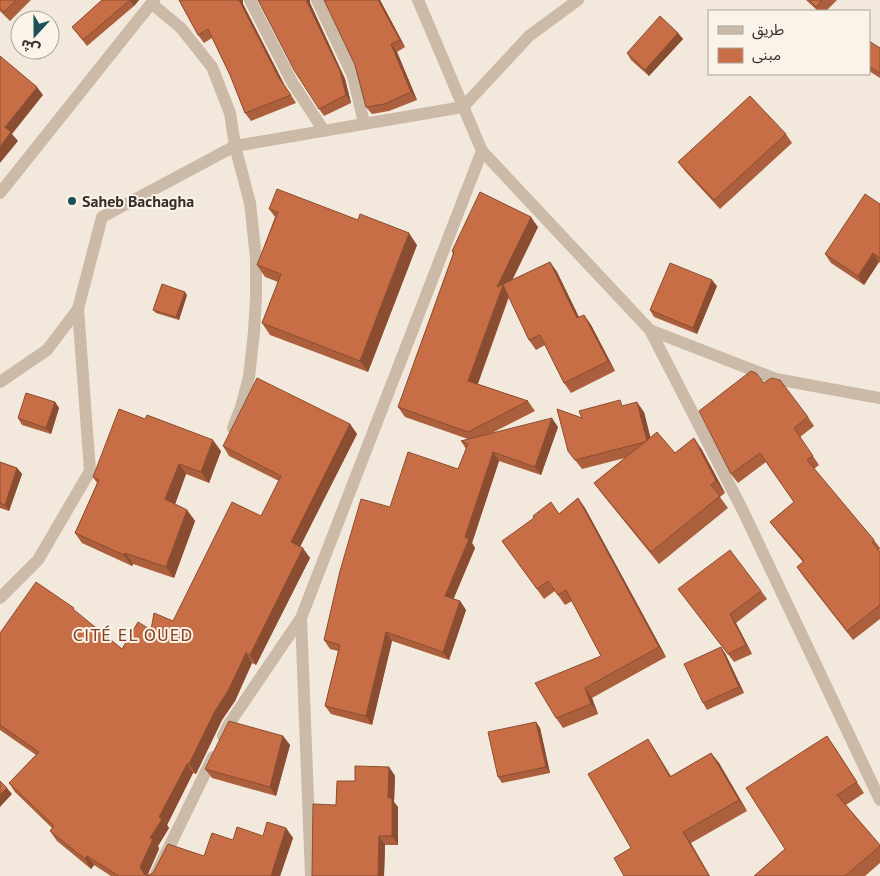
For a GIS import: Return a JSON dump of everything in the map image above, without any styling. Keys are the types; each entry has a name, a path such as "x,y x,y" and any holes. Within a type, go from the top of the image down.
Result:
{"street":[{"path":"250,0 292,82 324,131"},
{"path":"317,0 352,76 364,123"},
{"path":"418,0 482,151 650,330 743,511 880,800"},
{"path":"0,598 38,560 90,471 78,309 102,217 235,146 464,107 529,36 578,0"},
{"path":"0,193 153,2 181,28 212,67 230,112 235,146 250,203 256,258 256,297 249,376 233,428"},
{"path":"155,876 229,724 301,618 482,151"},
{"path":"0,382 47,350 78,309"},
{"path":"650,330 776,379 880,398"},
{"path":"301,618 311,876"}],"building":[{"path":"0,0 16,0 4,12 0,8"},
{"path":"102,0 130,0 83,40 72,27"},
{"path":"179,0 239,0 279,78 291,95 245,113 230,75 208,29 198,35"},
{"path":"258,0 306,0 340,71 346,95 319,109 294,70"},
{"path":"324,0 378,0 400,40 391,44 411,92 384,104 366,107 355,65"},
{"path":"809,0 822,0 816,7"},
{"path":"660,16 678,33 645,70 627,53"},
{"path":"870,42 880,48 880,73 870,67"},
{"path":"0,56 37,87 5,127 11,132 0,147"},
{"path":"750,96 786,134 714,200 678,162"},
{"path":"277,189 358,220 360,214 409,233 360,361 262,323 281,274 257,265 278,212 269,209"},
{"path":"480,192 531,217 497,287 550,262 577,318 584,315 608,361 564,383 540,335 529,340 503,285 468,381 528,401 468,432 398,407 454,252 452,251"},
{"path":"865,194 880,204 880,258 873,253 858,276 825,254"},
{"path":"670,263 712,280 693,328 650,310"},
{"path":"162,284 185,292 176,317 153,310"},
{"path":"751,371 756,373 764,383 771,378 780,380 808,417 794,428 813,456 807,460 874,540 872,542 880,552 880,605 847,631 797,567 804,561 770,522 794,502 760,453 731,474 699,411"},
{"path":"257,378 350,424 291,542 303,548 250,655 246,653 228,691 215,711 189,764 187,764 159,817 162,819 150,838 153,839 140,867 144,874 149,875 153,873 168,844 204,856 212,833 233,840 237,827 263,836 267,822 286,828 271,876 119,876 87,856 85,859 50,831 54,826 9,783 39,752 0,725 0,633 36,582 74,608 122,649 138,622 151,630 154,613 173,621 232,502 261,516 281,476 223,446"},
{"path":"26,393 55,402 46,428 18,418"},
{"path":"620,400 622,406 637,402 647,441 575,460 568,451 557,409 582,418 579,411"},
{"path":"119,409 145,419 147,415 213,440 201,472 179,464 165,499 187,510 166,567 125,553 124,555 75,533 99,480 93,477"},
{"path":"552,418 535,467 493,452 465,537 469,539 445,596 460,601 443,652 386,632 366,716 325,706 340,645 324,640 340,571 361,499 390,507 408,452 458,469 468,444 461,441"},
{"path":"657,432 675,453 694,438 716,481 711,485 720,496 651,552 594,483"},
{"path":"0,462 17,468 5,505 0,503"},
{"path":"578,498 659,647 585,688 591,704 556,718 535,683 601,656 566,590 558,595 548,581 537,589 502,541 534,518 533,516 551,502 559,514"},
{"path":"730,550 761,591 730,614 746,645 728,654 678,589"},
{"path":"721,647 739,687 703,703 684,664"},
{"path":"229,721 283,736 270,787 205,769"},
{"path":"536,722 546,767 498,777 488,732"},
{"path":"827,736 857,782 837,795 880,846 845,876 754,876 785,849 746,788"},
{"path":"648,739 670,777 711,753 739,800 683,832 709,876 624,876 614,858 631,848 588,774"},
{"path":"355,766 389,767 388,798 392,798 392,836 379,836 378,876 312,876 313,804 336,805 337,781 355,781"},
{"path":"0,781 7,788 0,795"}],"place":[{"name":"Saheb Bachagha","path":"72,201"}],"district":[{"name":"CITÉ EL OUED","path":"133,635"}]}
